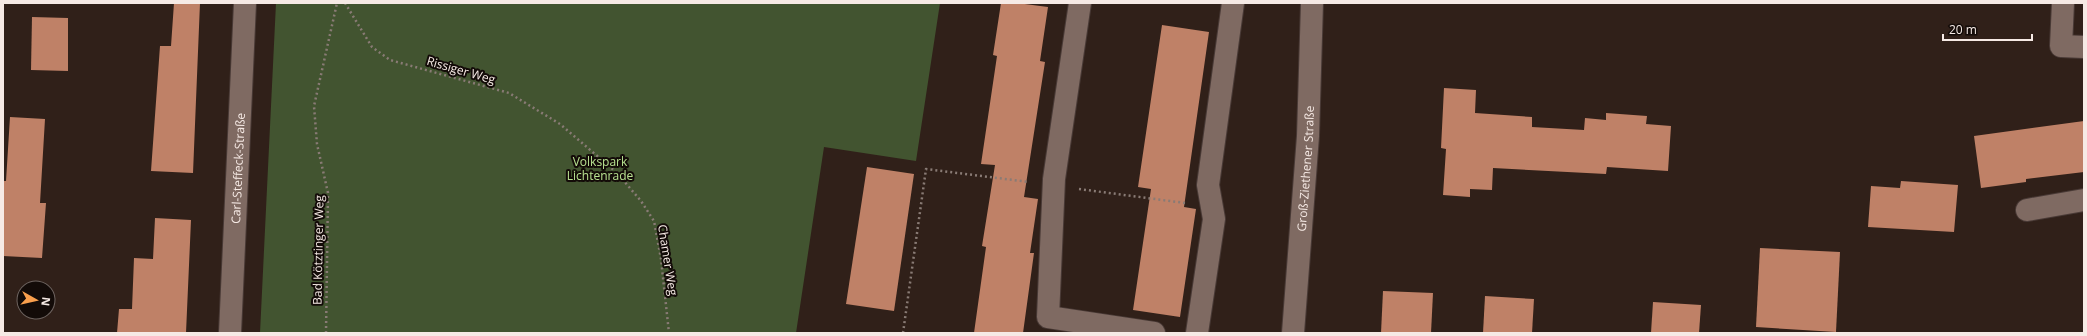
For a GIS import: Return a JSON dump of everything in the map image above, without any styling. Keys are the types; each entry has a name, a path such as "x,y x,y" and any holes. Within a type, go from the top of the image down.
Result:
{"street":[{"name":"Carl-Steffeck-Straße","path":"230,333 245,3"},
{"path":"1080,3 1054,185 1048,318 1154,333"},
{"path":"1197,333 1214,219 1208,185 1233,3"},
{"name":"Groß-Ziethener Straße","path":"1293,333 1308,136 1312,3"},
{"path":"2063,3 2061,46 2084,47"},
{"path":"2027,210 2084,200"}],"path":[{"name":"Bad Kötztinger Weg","path":"326,333 328,193 317,144 314,106 337,3"},
{"name":"Rissiger Weg","path":"345,3 372,47 390,60 510,93 560,124 584,146"},
{"name":"Chamer Weg","path":"584,146 617,174 641,201 654,221 661,259 669,333"},
{"path":"903,333 926,169 1211,207"}],"green space":[{"name":"Volkspark Lichtenrade","path":"276,3 940,3 916,161 824,147 796,333 260,333"}],"building":[{"path":"174,3 200,3 193,173 151,171 160,46 171,46"},
{"path":"1001,3 1017,3 1048,7 1040,61 1045,62 1024,197 1038,199 1030,253 1034,253 1023,333 974,333 986,247 982,246 995,165 981,164 997,56 993,55"},
{"path":"32,17 68,18 68,71 31,70"},
{"path":"1162,25 1209,32 1184,207 1196,209 1180,317 1133,310 1151,189 1138,187"},
{"path":"1444,88 1476,90 1475,113 1532,117 1532,127 1584,130 1585,118 1606,120 1606,113 1647,116 1646,124 1671,126 1668,171 1607,167 1606,174 1493,168 1492,190 1470,189 1470,197 1443,195 1446,149 1441,148"},
{"path":"10,117 45,119 40,203 46,203 42,258 3,256 3,181 6,181"},
{"path":"2084,121 2084,172 2026,179 2026,182 1981,188 1974,136"},
{"path":"867,167 914,174 894,311 846,304"},
{"path":"1901,181 1958,185 1954,232 1868,227 1871,186 1900,188"},
{"path":"155,218 191,220 186,333 117,333 119,309 132,309 134,258 153,259"},
{"path":"1760,248 1840,252 1836,332 1756,327"},
{"path":"1383,291 1433,293 1431,333 1381,333"},
{"path":"1485,296 1534,299 1532,333 1483,333"},
{"path":"1653,302 1701,305 1699,333 1651,333"}]}
